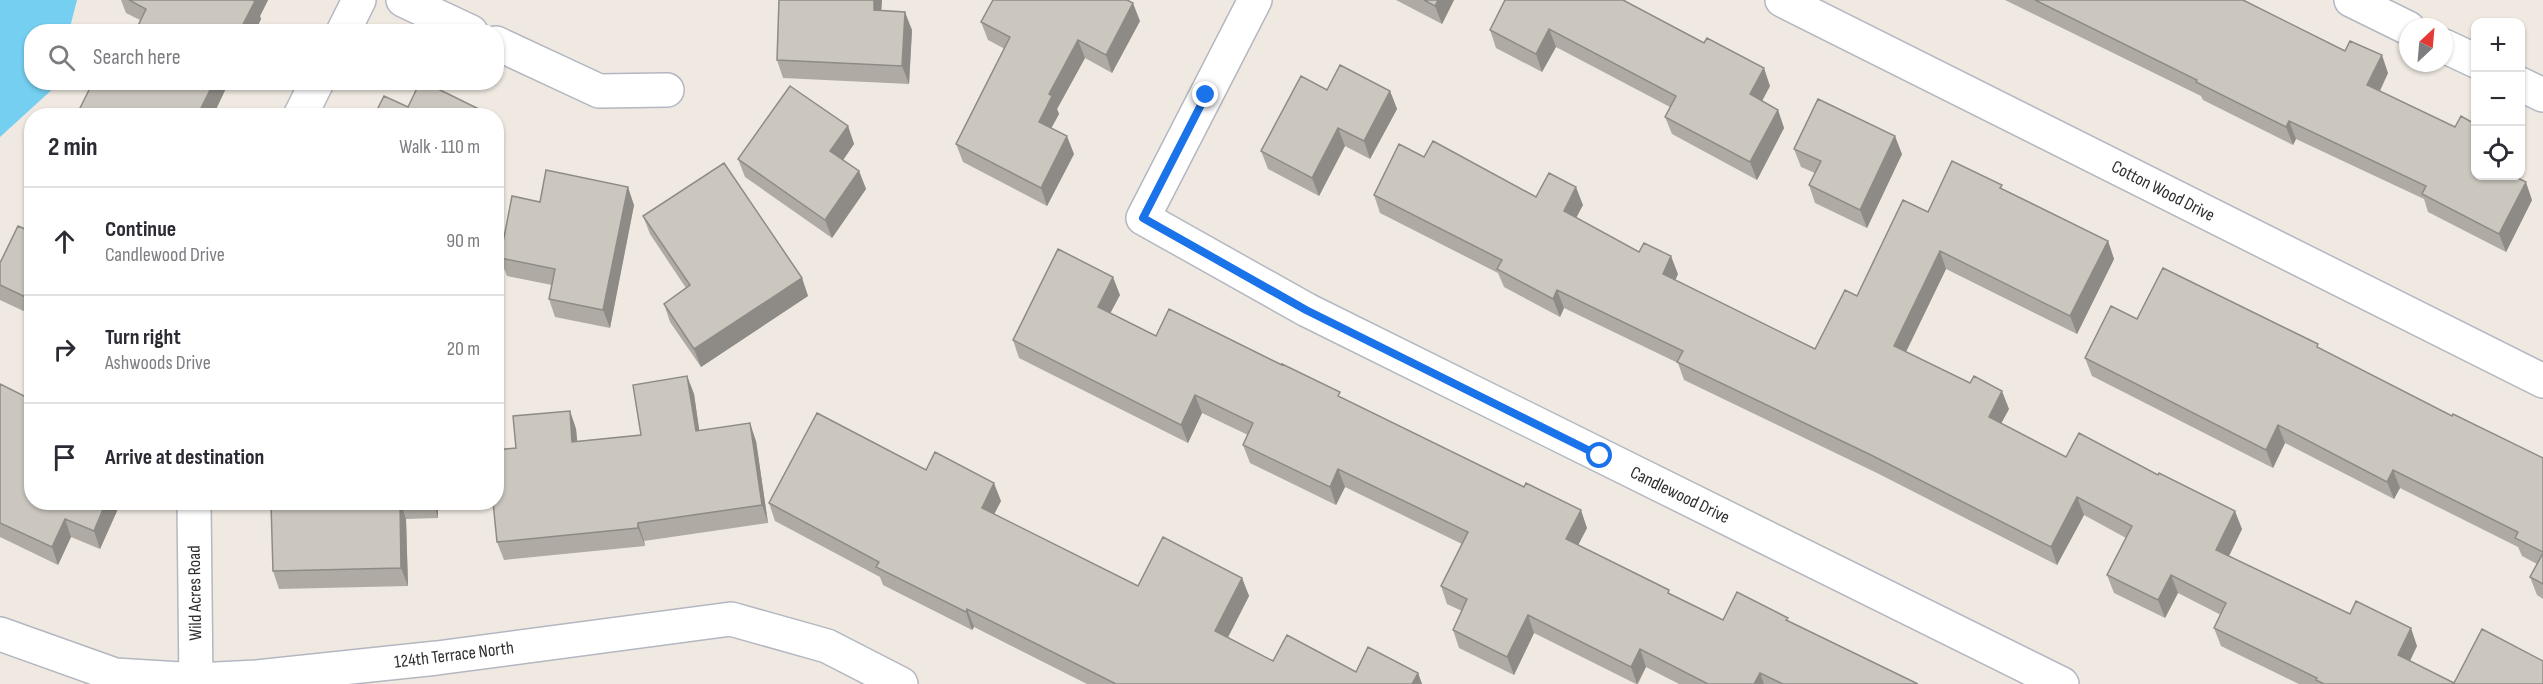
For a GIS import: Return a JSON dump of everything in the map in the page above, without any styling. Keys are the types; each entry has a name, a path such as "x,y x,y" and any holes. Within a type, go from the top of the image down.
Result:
{"street":[{"path":"347,24 359,0"},
{"path":"403,0 454,24"},
{"name":"Candlewood Drive","path":"1255,0 1143,218 1306,310 2061,684"},
{"name":"Cotton Wood Drive","path":"1782,0 2543,381"},
{"path":"2351,0 2399,24"},
{"path":"504,47 599,91 668,90"},
{"path":"2453,50 2471,59"},
{"path":"2525,86 2543,95"},
{"path":"304,108 313,90"},
{"name":"Wild Acres Road","path":"194,510 196,682"},
{"name":"124th Terrace North","path":"0,634 116,675 196,682 437,658 731,619 827,646 901,684"}],"water":[{"path":"0,0 77,0 71,24 24,24 24,90 52,90 32,108 24,108 24,115 0,137"}],"building":[{"path":"129,0 255,1 243,24 139,24 146,9"},
{"path":"779,0 874,0 874,10 905,12 902,66 777,60"},
{"path":"993,0 1127,0 1133,3 1106,55 1078,40 1049,94 1052,96 1039,122 1067,136 1041,188 956,144 1010,37 981,22"},
{"path":"1424,0 1438,0 1435,6"},
{"path":"1505,0 1623,0 1704,43 1707,38 1764,68 1750,94 1778,110 1750,162 1665,117 1676,96 1549,29 1536,54 1490,30"},
{"path":"2035,0 2243,0 2345,51 2350,41 2382,55 2367,85 2455,127 2461,116 2471,122 2471,180 2522,180 2526,182 2499,234 2422,194 2426,186 2289,121 2286,127 2196,82 2197,80"},
{"path":"1340,65 1390,91 1364,141 1338,128 1312,178 1261,151 1301,76 1327,90"},
{"path":"790,86 848,126 830,151 859,171 825,220 738,159"},
{"path":"89,90 210,90 201,108 80,108"},
{"path":"416,90 440,90 477,108 378,108 384,96 408,107"},
{"path":"1818,99 1895,136 1860,210 1809,185 1821,161 1794,149"},
{"path":"1433,141 1536,197 1549,173 1576,187 1564,211 1639,252 1644,243 1671,256 1663,274 1815,349 1845,290 1857,296 1903,200 1928,212 1952,161 2002,185 2000,188 2108,241 2070,316 1940,251 1894,346 1970,383 1974,376 2002,391 1989,417 2066,457 2079,433 2158,475 2159,473 2235,511 2216,550 2350,614 2356,601 2411,628 2398,655 2454,683 2482,629 2543,661 2543,684 2324,684 2316,680 2317,678 2214,628 2226,603 2171,575 2158,600 2107,575 2132,526 2077,497 2051,547 1873,456 1677,362 1683,351 1557,290 1553,299 1497,269 1502,260 1374,195 1399,144 1424,157"},
{"path":"724,163 802,278 694,349 664,304 690,285 643,216"},
{"path":"546,170 628,187 603,310 549,299 555,269 504,259 504,237 512,196 540,202"},
{"path":"18,226 24,229 24,296 0,285 0,263"},
{"path":"1058,249 1113,277 1098,307 1156,336 1169,309 1340,392 1338,396 1524,487 1526,483 1581,510 1566,539 1669,590 1668,593 1723,620 1737,592 1788,618 1786,620 1918,684 1783,684 1760,673 1754,684 1708,684 1640,649 1631,667 1528,615 1507,657 1453,630 1467,599 1441,586 1468,532 1338,469 1330,487 1243,445 1253,423 1195,395 1181,425 1013,340"},
{"path":"2163,268 2318,344 2317,347 2452,416 2453,414 2543,458 2543,552 2515,538 2518,532 2393,470 2387,482 2278,425 2266,450 2085,358 2111,306 2137,319"},
{"path":"687,376 696,431 750,423 762,505 638,523 638,528 497,542 494,510 504,510 504,449 516,448 513,416 570,411 572,442 641,435 633,385"},
{"path":"0,384 24,396 24,510 103,510 94,531 65,519 52,547 0,523"},
{"path":"817,413 926,470 935,452 994,483 982,508 1138,586 1163,537 1242,578 1215,631 1273,661 1287,635 1356,672 1368,647 1418,673 1412,684 1116,684 967,609 966,612 876,567 879,562 769,503"},
{"path":"271,510 400,510 401,568 273,571"},
{"path":"2543,553 2543,584 2530,577"}],"route":[{"path":"1206,95 1143,218 1306,310 1600,456"}]}
